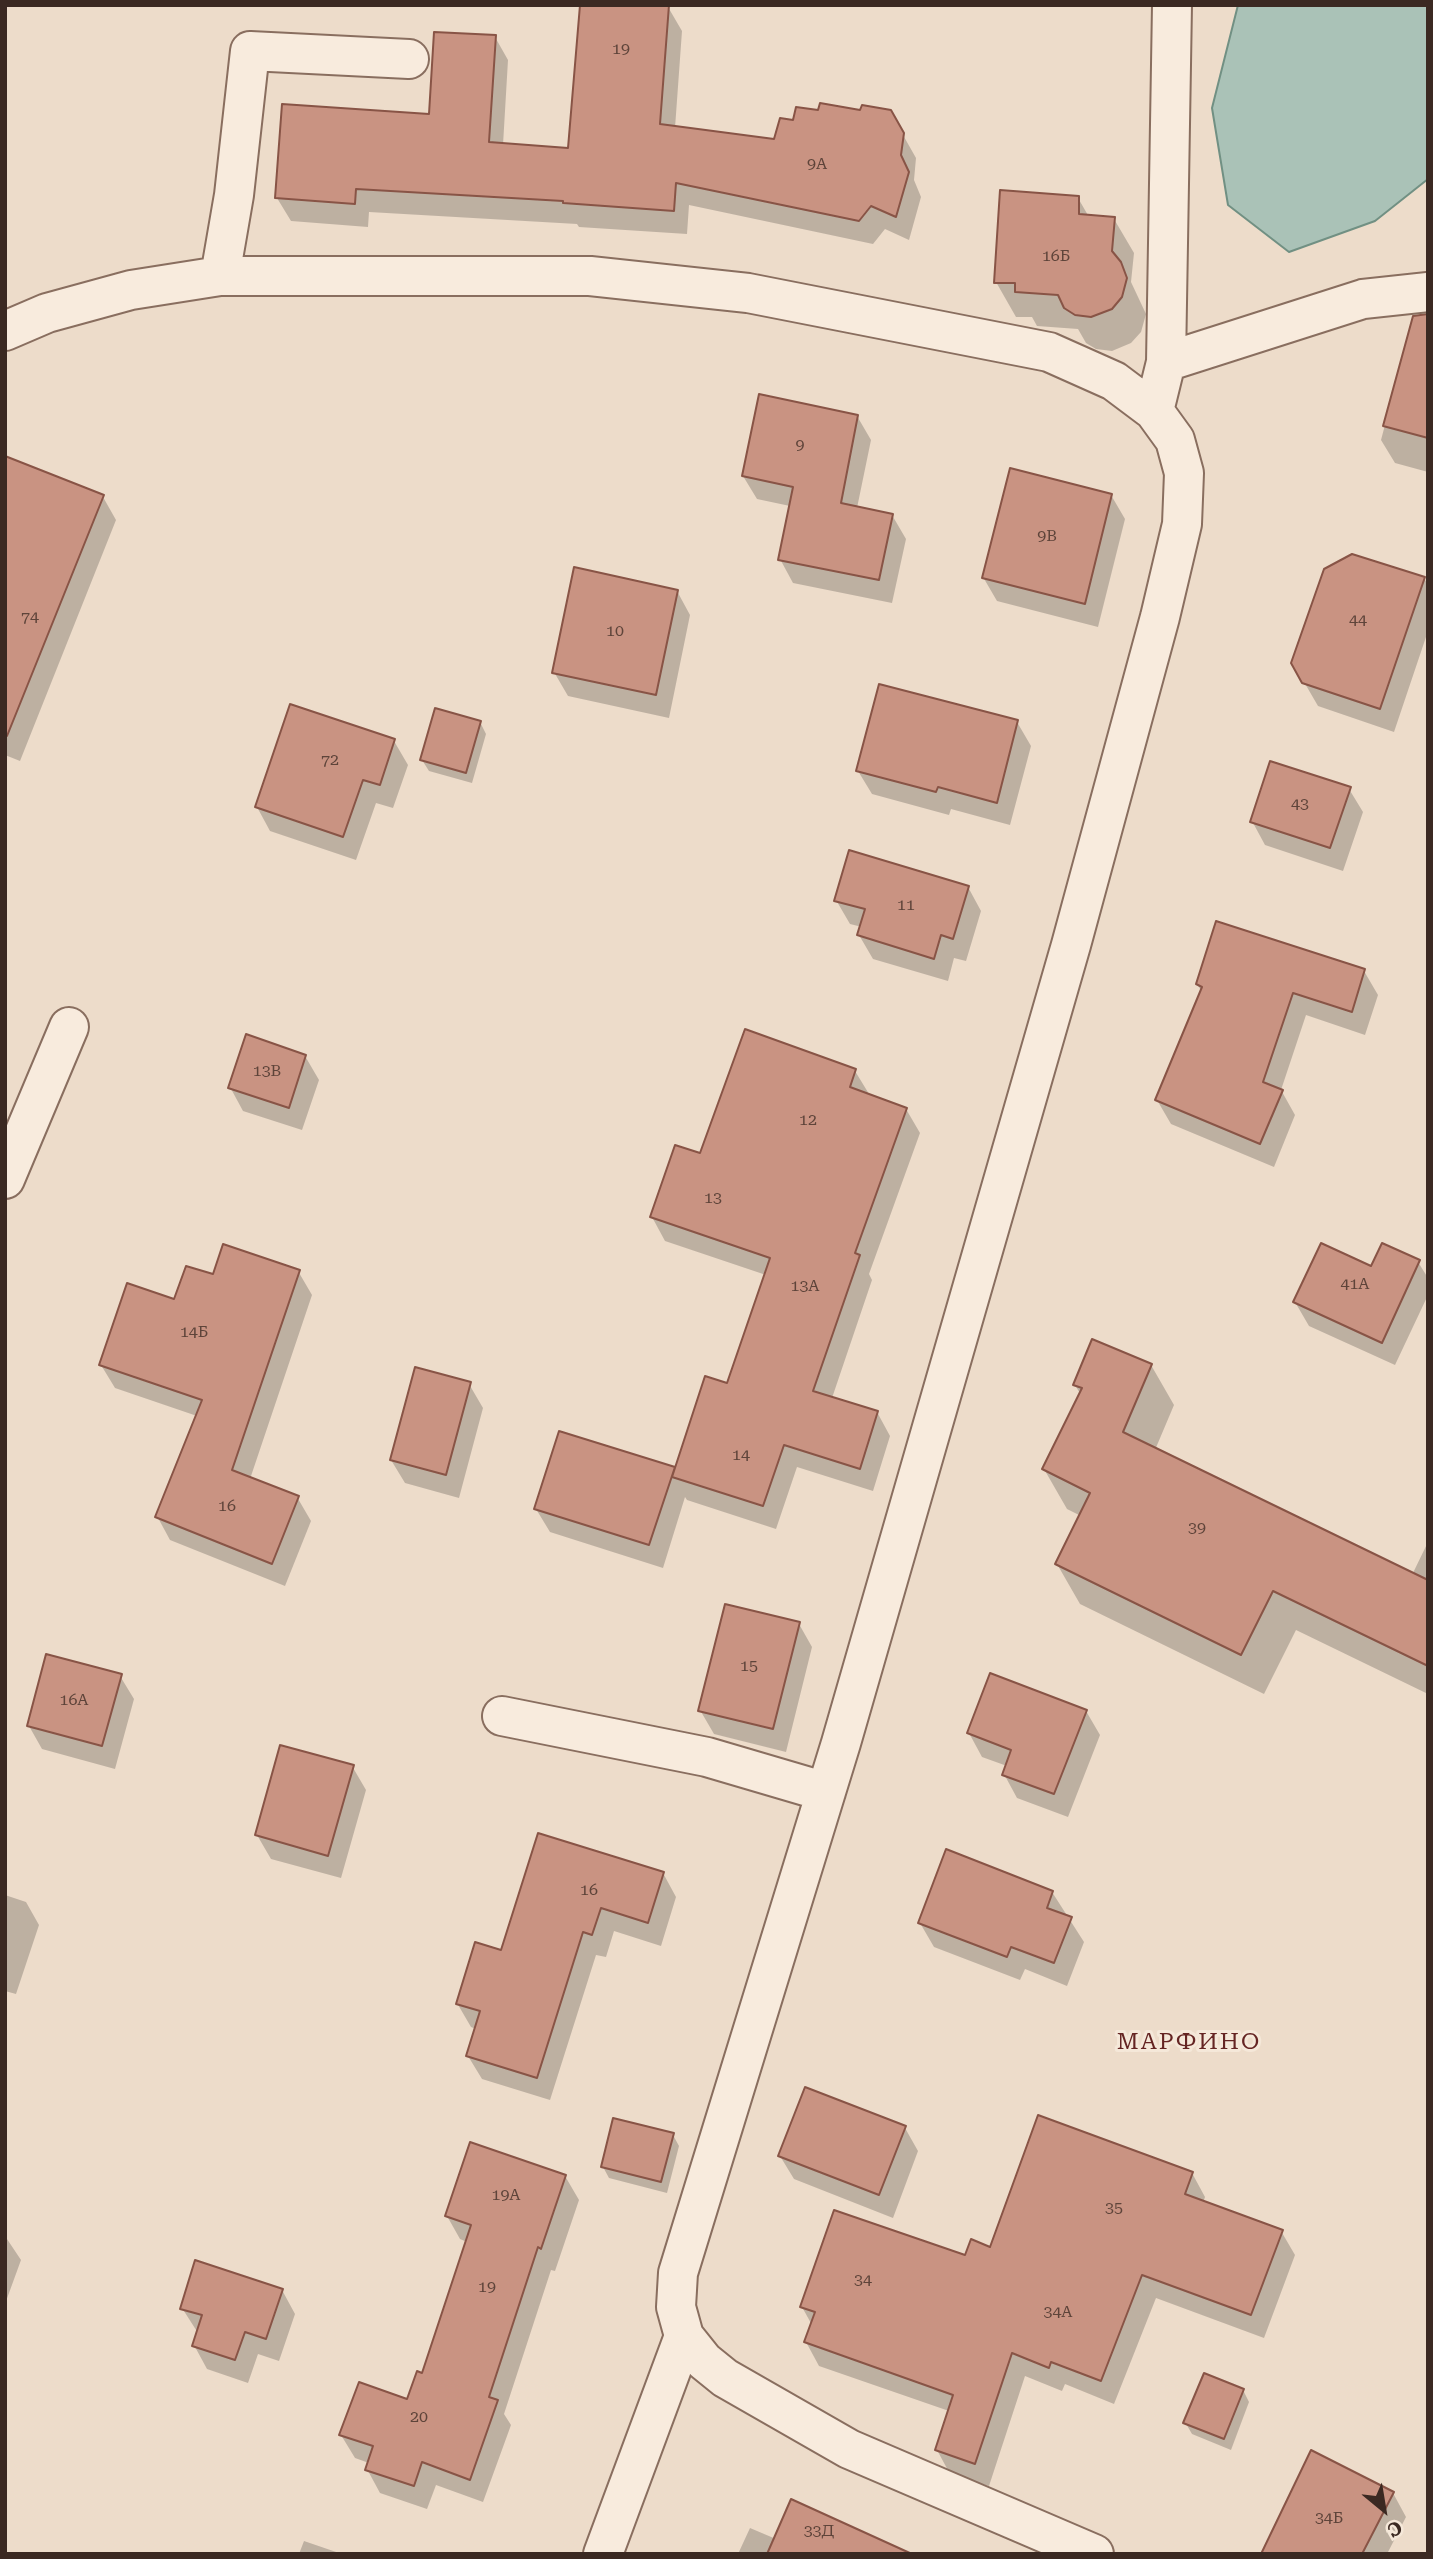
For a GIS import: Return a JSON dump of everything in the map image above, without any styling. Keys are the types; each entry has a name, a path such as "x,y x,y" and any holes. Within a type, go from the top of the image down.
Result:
{"street":[{"path":"1154,411 1166,362 1172,5"},
{"path":"220,276 234,195 250,51 409,59"},
{"path":"5,331 47,313 131,290 220,276 590,276 748,293 1049,352 1114,381 1154,411 1175,440 1184,473 1182,524 1160,617 1067,959 826,1792 678,2273 676,2307 684,2336 704,2361 725,2378 849,2449 1094,2554"},
{"path":"1166,362 1363,299 1428,292"},
{"path":"5,1180 69,1027"},
{"path":"502,1716 707,1757 826,1792"},
{"path":"603,2554 684,2336"}],"shaded area":[{"path":"1238,5 1428,5 1428,179 1375,221 1289,252 1228,205 1212,108"}],"building":[{"path":"580,5 669,5 660,124 774,139 780,118 793,120 796,107 818,110 820,103 860,110 862,105 891,110 904,133 901,155 909,172 896,217 871,206 859,221 676,183 674,211 563,201 356,189 355,204 275,198 282,104 429,114 434,32 496,35 489,142 568,148"},
{"path":"1000,190 1079,196 1079,214 1115,217 1112,251 1121,262 1127,278 1122,297 1112,309 1091,317 1075,315 1064,308 1058,295 1015,292 1015,283 994,283"},
{"path":"1428,314 1428,438 1383,426 1413,316"},
{"path":"759,394 858,415 841,503 893,514 879,580 778,560 793,487 742,476"},
{"path":"5,456 104,495 7,736 5,736"},
{"path":"1010,468 1112,494 1085,604 982,578"},
{"path":"1352,554 1425,577 1380,709 1302,683 1291,663 1324,569"},
{"path":"574,567 678,590 656,695 552,673"},
{"path":"879,684 1018,720 997,803 938,787 936,792 856,771"},
{"path":"290,704 395,739 380,785 363,780 343,837 255,807"},
{"path":"435,708 481,721 466,773 420,760"},
{"path":"1270,761 1351,787 1330,848 1250,822"},
{"path":"849,850 969,886 953,939 941,935 934,959 857,935 865,909 834,901"},
{"path":"1216,921 1365,969 1352,1012 1293,993 1263,1082 1283,1090 1260,1144 1155,1100 1202,987 1196,984"},
{"path":"745,1029 856,1069 850,1087 907,1108 855,1253 860,1255 813,1391 878,1411 860,1469 784,1445 763,1506 672,1477 705,1376 727,1383 770,1258 650,1217 675,1145 700,1153"},
{"path":"246,1034 306,1055 289,1108 228,1088"},
{"path":"1321,1243 1371,1266 1382,1243 1420,1260 1382,1343 1293,1302"},
{"path":"223,1244 300,1270 232,1470 299,1496 272,1564 155,1517 202,1400 99,1365 127,1283 174,1299 186,1266 213,1274"},
{"path":"1092,1339 1152,1364 1123,1432 1428,1580 1428,1666 1273,1591 1241,1655 1055,1564 1090,1493 1042,1469 1082,1388 1073,1385"},
{"path":"415,1367 471,1382 446,1475 390,1460"},
{"path":"559,1431 675,1467 649,1545 534,1509"},
{"path":"725,1604 800,1622 773,1729 698,1711"},
{"path":"46,1654 122,1674 102,1746 27,1726"},
{"path":"990,1673 1087,1710 1054,1794 1002,1775 1011,1750 967,1733"},
{"path":"280,1745 354,1765 328,1856 255,1835"},
{"path":"538,1833 664,1872 648,1923 601,1908 592,1935 583,1932 537,2078 466,2056 480,2011 456,2004 475,1942 501,1950"},
{"path":"946,1849 1053,1891 1047,1908 1072,1917 1054,1963 1011,1947 1007,1957 918,1923"},
{"path":"805,2087 906,2126 879,2195 778,2156"},
{"path":"1038,2115 1193,2172 1185,2194 1283,2230 1251,2315 1142,2275 1101,2381 1051,2362 1049,2368 1012,2353 975,2464 935,2450 953,2395 804,2342 815,2312 800,2307 834,2210 965,2255 971,2239 990,2247"},
{"path":"613,2118 674,2133 661,2182 601,2167"},
{"path":"470,2142 566,2175 541,2249 538,2247 489,2397 498,2400 470,2480 422,2462 414,2486 365,2470 373,2446 339,2435 359,2382 407,2399 417,2371 422,2373 471,2225 445,2216"},
{"path":"195,2260 283,2289 266,2339 245,2332 235,2360 192,2346 202,2315 180,2309"},
{"path":"1204,2373 1244,2389 1224,2439 1183,2423"},
{"path":"1311,2450 1394,2492 1362,2554 1261,2554"},
{"path":"791,2499 912,2554 767,2554"}],"district":[{"name":"МАРФИНО","path":"1189,2042"}]}
